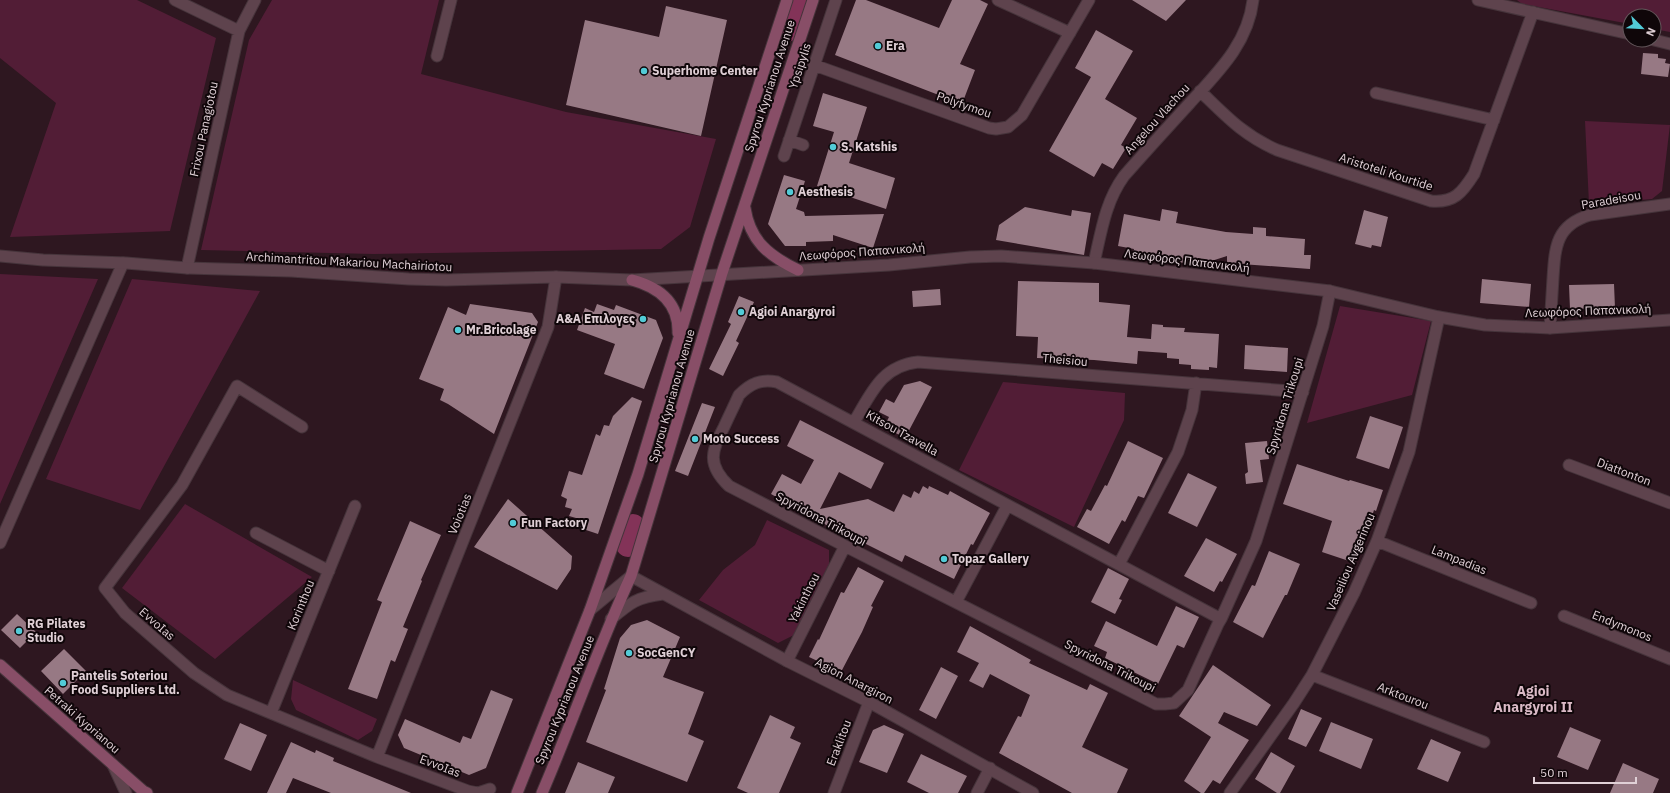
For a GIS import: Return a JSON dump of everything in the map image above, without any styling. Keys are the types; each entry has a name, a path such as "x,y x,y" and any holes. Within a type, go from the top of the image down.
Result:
{"main road":[{"name":"Spyrou Kyprianou Avenue","path":"516,793 590,610 638,474 698,275 787,0"},
{"name":"Spyrou Kyprianou Avenue","path":"542,793 564,743 611,619 631,576 722,273 813,0"},
{"path":"744,205 749,228 755,238 776,258 798,270"},
{"path":"632,280 652,287 667,299 675,316 678,328 678,339"},
{"name":"Petraki Kyprianou","path":"1,666 144,792"}],"street":[{"path":"175,0 239,31"},
{"name":"Frixou Panagiotou","path":"187,268 239,31 255,0"},
{"path":"436,56 452,0"},
{"name":"Ypsipylis","path":"784,156 836,0"},
{"path":"998,0 1070,33"},
{"name":"Polyfymou","path":"814,65 989,128 1002,129 1015,123 1028,107 1089,0"},
{"name":"Angelou Vlachou","path":"1094,263 1105,216 1115,190 1124,176 1224,65 1241,39 1249,21 1252,0"},
{"path":"1478,0 1622,32"},
{"name":"Aristoteli Kourtide","path":"1200,91 1238,127 1258,141 1277,150 1431,201 1442,202 1457,196 1467,186 1474,174 1533,12"},
{"path":"1376,93 1494,120"},
{"path":"789,140 803,145"},
{"name":"Paradeisou","path":"1550,328 1554,252 1559,238 1567,227 1581,218 1590,215 1670,204"},
{"name":"Archimantritou Makariou Machairiotou","path":"0,256 43,260 123,262 187,268 291,271 431,280 556,277 632,280 698,275"},
{"name":"Λεωφόρος Παπανικολή","path":"698,275 889,265 1001,256 1094,263 1330,291 1439,317 1485,325 1550,328 1670,320"},
{"path":"0,543 123,262"},
{"name":"Voiotias","path":"377,757 548,327 556,277"},
{"name":"Spyridona Trikoupi","path":"714,465 722,479 729,486 1156,704 1174,703 1188,690 1256,541 1323,326 1330,291"},
{"name":"Vaseiliou Avgerinou","path":"1230,793 1312,675 1354,593 1377,541 1409,452 1439,317"},
{"name":"Theisiou","path":"854,422 878,383 890,371 898,366 909,363 928,362 1303,392"},
{"name":"Kitsou Tzavella","path":"714,465 713,456 716,442 739,395 745,389 759,381 768,380 784,384 1007,506 1221,619"},
{"path":"1119,564 1178,452 1192,410 1196,383"},
{"name":"EvvoIas","path":"302,427 237,386 182,485 105,588 125,613 194,673 227,695 377,757 472,793 490,790"},
{"name":"Diattonton","path":"1569,465 1670,503"},
{"name":"Korinthou","path":"271,713 355,506"},
{"path":"956,602 1007,506"},
{"path":"256,533 329,571"},
{"name":"Lampadias","path":"1377,541 1531,603"},
{"name":"Yakinthou","path":"787,661 845,546"},
{"path":"590,610 631,576"},
{"name":"Agion Anargiron","path":"631,576 787,661 869,702 1033,793"},
{"path":"611,619 636,600 646,596 663,594"},
{"name":"Endymonos","path":"1564,616 1670,659"},
{"name":"Arktourou","path":"1312,675 1484,742"},
{"name":"Eraklitou","path":"834,793 869,702"},
{"path":"114,765 126,793"},
{"path":"976,793 990,768"}],"shaded area":[{"path":"0,0 137,0 216,38 170,231 10,237 56,103 0,58"},
{"path":"272,0 439,0 421,74 566,112 716,139 690,227 661,249 374,254 201,250 249,40"},
{"path":"1517,0 1670,0 1670,32 1662,30 1662,8 1622,8 1622,23 1522,4"},
{"path":"1585,121 1670,125 1662,191 1652,199 1589,204"},
{"path":"0,274 98,279 0,504"},
{"path":"132,279 260,291 140,510 46,479"},
{"path":"1340,306 1431,321 1412,395 1307,423"},
{"path":"1003,382 1125,393 1124,420 1074,527 959,470"},
{"path":"185,504 312,577 215,659 122,588"},
{"path":"767,520 829,550 829,565 794,635 778,643 699,600 723,570 755,545"},
{"path":"293,680 377,719 372,731 358,740 296,710 291,699"}],"building":[{"path":"856,0 866,0 939,28 952,0 980,0 988,4 960,64 975,70 962,104 835,55"},
{"path":"1132,0 1186,0 1166,21"},
{"name":"Superhome Center","path":"666,6 727,20 701,136 566,105 585,20 659,37"},
{"path":"1096,30 1133,51 1105,99 1137,118 1121,145 1126,148 1113,169 1102,163 1094,177 1049,151 1091,77 1075,68"},
{"path":"1643,53 1658,54 1658,58 1666,59 1665,63 1670,64 1668,77 1641,74"},
{"path":"823,93 867,107 849,163 895,178 886,209 817,186 834,132 813,126"},
{"path":"784,175 805,181 796,209 804,212 805,216 884,214 873,248 833,235 833,241 806,242 806,246 785,246 768,224"},
{"path":"1025,207 1071,216 1072,210 1091,213 1084,255 996,240 999,225"},
{"path":"1162,209 1178,212 1176,223 1226,232 1253,234 1253,227 1266,228 1266,236 1305,239 1304,255 1311,255 1310,269 1227,263 1227,256 1199,265 1189,262 1188,264 1162,258 1161,260 1133,255 1134,249 1118,246 1124,214 1160,221"},
{"path":"1364,210 1388,217 1381,247 1372,245 1371,248 1355,244"},
{"path":"1482,279 1531,284 1529,307 1480,303"},
{"path":"1018,281 1099,283 1099,302 1130,305 1127,337 1151,339 1152,324 1163,325 1163,327 1185,328 1184,332 1219,334 1217,368 1209,367 1209,370 1191,369 1191,365 1179,364 1179,359 1167,358 1167,353 1138,351 1137,364 1094,360 1037,358 1038,337 1016,336"},
{"path":"1614,284 1615,308 1570,309 1569,285"},
{"path":"940,289 941,305 913,307 912,291"},
{"path":"739,296 754,302 736,341 739,343 723,376 709,369 731,324 728,322"},
{"path":"470,304 532,313 538,322 494,434 440,400 444,389 419,379 448,307 466,315"},
{"path":"597,304 614,310 616,305 656,320 663,338 644,389 604,374 615,344 577,330 585,308 594,312"},
{"path":"1245,345 1288,348 1287,372 1244,369"},
{"path":"920,381 932,387 905,438 892,431 895,425 887,421 889,417 879,412 886,399 894,403 904,385"},
{"path":"632,397 642,401 598,534 580,528 583,520 569,516 572,509 565,507 567,499 561,496 569,471 582,475 596,434 600,436 604,425 609,426 613,416"},
{"name":"Moto Success","path":"702,403 715,407 688,476 675,471"},
{"path":"1370,416 1403,427 1389,469 1356,458"},
{"path":"800,420 884,463 871,489 839,472 820,509 868,499 894,512 903,494 911,498 914,491 919,494 923,486 928,489 929,486 948,495 950,491 990,513 973,545 971,544 954,579 905,555 902,562 856,539 855,541 771,494 782,474 801,484 814,460 787,446"},
{"path":"1128,441 1163,458 1144,498 1138,496 1125,522 1122,520 1109,544 1077,527 1087,509 1091,511 1105,485 1107,486"},
{"path":"1267,441 1269,459 1260,460 1263,482 1246,484 1245,474 1248,472 1245,443"},
{"path":"1297,464 1349,481 1350,480 1383,490 1376,511 1374,510 1364,541 1362,541 1355,563 1322,552 1332,521 1283,504"},
{"path":"1188,473 1217,487 1197,527 1168,513"},
{"name":"Fun Factory","path":"508,499 572,556 571,569 557,590 474,547"},
{"path":"410,521 441,535 421,580 422,581 403,627 408,629 395,662 391,660 377,699 348,689 382,602 377,600"},
{"path":"1206,538 1237,554 1222,582 1220,581 1214,592 1184,576"},
{"path":"1269,551 1300,564 1287,595 1285,595 1263,638 1233,622 1252,585 1255,586"},
{"path":"858,567 884,581 871,606 873,607 862,632 841,672 809,657 818,639 819,640 841,592 844,593"},
{"path":"1108,568 1129,579 1119,599 1122,600 1115,614 1091,602"},
{"path":"1176,606 1199,617 1184,648 1177,645 1158,684 1105,658 1107,652 1094,646 1106,621 1157,646"},
{"name":"RG Pilates Studio","path":"17,614 36,632 20,648 1,630"},
{"path":"647,620 680,637 663,677 704,692 688,734 704,741 687,782 586,742 606,690 604,689 620,638 631,625"},
{"path":"970,626 1031,660 1029,663 1087,690 1090,684 1108,693 1082,747 1128,769 1117,793 1072,793 999,753 1018,716 1021,717 1030,695 990,674 983,688 969,681 979,663 957,652"},
{"name":"Pantelis Soteriou Food Suppliers Ltd.","path":"64,649 86,671 63,694 41,671"},
{"path":"1213,665 1271,705 1257,726 1224,712 1218,723 1249,740 1220,784 1213,780 1204,793 1201,793 1184,781 1211,737 1179,716"},
{"path":"941,667 958,676 936,719 919,710"},
{"path":"491,690 513,699 486,768 469,775 404,748 398,735 405,719 460,743 463,736 471,739"},
{"path":"1301,709 1322,718 1306,747 1288,739"},
{"path":"770,715 795,727 790,738 801,743 779,793 748,793 737,788"},
{"path":"1331,722 1373,739 1361,769 1319,751"},
{"path":"240,723 267,735 251,771 224,759"},
{"path":"884,725 904,734 887,773 859,762 873,730"},
{"path":"1570,727 1601,740 1588,770 1557,757"},
{"path":"1431,739 1461,752 1448,782 1417,769"},
{"path":"291,742 315,753 316,750 334,758 333,761 411,793 331,793 293,778 286,793 267,793"},
{"path":"1271,752 1295,766 1280,793 1277,793 1255,779"},
{"path":"921,754 967,776 958,793 929,793 907,782"},
{"path":"578,762 615,777 608,793 565,793"},
{"path":"1623,763 1659,779 1653,793 1610,793"}],"waterway":[{"path":"787,30 796,0"},
{"path":"628,545 633,526"}],"place":[{"name":"Era","path":"878,46"},
{"name":"Superhome Center","path":"644,71"},
{"name":"S. Katshis","path":"833,147"},
{"name":"Aesthesis","path":"790,192"},
{"name":"Agioi Anargyroi","path":"741,312"},
{"name":"Α&Α Επιλογες","path":"643,319"},
{"name":"Mr.Bricolage","path":"458,330"},
{"name":"Moto Success","path":"695,439"},
{"name":"Fun Factory","path":"513,523"},
{"name":"Topaz Gallery","path":"944,559"},
{"name":"RG Pilates Studio","path":"19,631"},
{"name":"SocGenCY","path":"629,653"},
{"name":"Pantelis Soteriou Food Suppliers Ltd.","path":"63,683"}],"district":[{"name":"Agioi Anargyroi II","path":"1533,700"}]}
